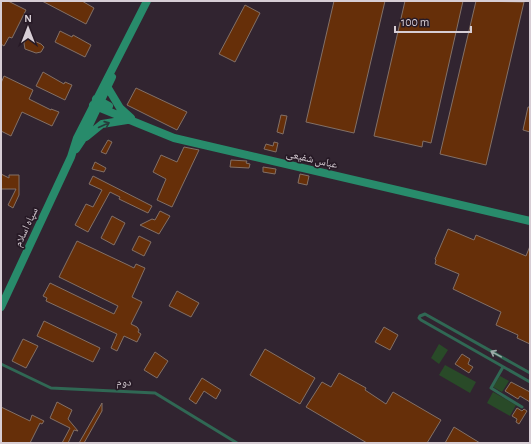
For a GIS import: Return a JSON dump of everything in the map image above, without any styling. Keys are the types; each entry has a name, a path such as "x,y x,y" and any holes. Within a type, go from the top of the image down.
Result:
{"main road":[{"name":"سپاه اسلام","path":"71,156 82,140 97,103 146,1"},
{"name":"سپاه اسلام","path":"1,307 71,156 77,138 97,103 108,88 121,53"},
{"path":"108,88 120,108 130,119"},
{"name":"عباس شفیعی","path":"97,103 174,138 530,221"},
{"path":"82,140 102,124 130,119"},
{"name":"عباس شفیعی","path":"130,119 174,136 530,217"}],"lane":[{"path":"530,373 425,314 420,316 419,318 421,320 530,382"},
{"name":"دوم","path":"1,364 51,388 155,393 237,443"},
{"path":"503,367 491,388 522,407"}],"green space":[{"path":"439,344 448,350 439,364 431,358"},
{"path":"445,365 476,382 470,393 439,375"},
{"path":"500,376 509,381 502,392 493,387"},
{"path":"493,392 516,405 510,416 487,403"}],"building":[{"path":"1,1 8,1 26,10 12,38 9,37 4,46 1,44"},
{"path":"42,1 82,1 94,8 86,24"},
{"path":"334,1 385,1 354,133 306,122"},
{"path":"405,1 463,1 431,143 423,141 422,147 374,136"},
{"path":"476,1 524,2 486,165 440,154"},
{"path":"245,5 260,13 235,62 219,54"},
{"path":"60,31 72,37 73,35 91,45 85,57 55,42"},
{"path":"27,38 41,44 44,47 41,52 36,53 25,49 24,43"},
{"path":"43,72 64,84 65,82 72,85 65,100 36,86"},
{"path":"4,76 33,90 29,99 51,110 59,112 52,126 22,112 11,136 1,131 1,83"},
{"path":"136,88 187,112 177,130 127,105"},
{"path":"528,107 530,107 530,132 523,130"},
{"path":"281,115 287,116 283,134 277,132"},
{"path":"108,140 112,142 106,154 101,152"},
{"path":"274,142 278,143 276,152 264,149 266,144 273,146"},
{"path":"184,147 199,150 172,207 157,200 166,179 153,172 161,155 177,162"},
{"path":"231,160 247,161 246,163 250,164 249,168 230,167"},
{"path":"95,162 106,168 104,172 92,169"},
{"path":"263,167 276,169 275,174 263,172"},
{"path":"1,174 9,178 9,175 19,175 19,195 13,208 8,205 16,189 1,189"},
{"path":"300,174 309,176 307,185 298,183"},
{"path":"93,176 152,206 148,213 119,199 120,197 110,192 88,232 75,225 86,204 93,207 102,190 89,184"},
{"path":"160,211 170,216 159,234 140,225 152,219 155,220"},
{"path":"112,216 125,223 114,245 101,238"},
{"path":"448,229 474,240 476,235 526,256 530,246 530,344 517,338 518,335 496,325 501,312 453,289 459,274 435,264 435,259"},
{"path":"139,236 151,242 144,256 132,250"},
{"path":"77,241 134,268 136,264 145,268 132,297 142,302 131,324 137,327 139,330 138,332 141,334 137,342 124,336 117,351 111,348 117,334 46,301 47,298 43,296 50,283 114,314 118,306 59,277"},
{"path":"177,291 199,303 191,317 169,306"},
{"path":"44,321 100,348 93,362 37,336"},
{"path":"384,327 398,335 390,350 375,342"},
{"path":"23,339 38,346 26,368 12,361"},
{"path":"265,349 315,378 300,404 250,375"},
{"path":"155,352 168,361 157,378 144,370"},
{"path":"462,354 470,359 468,364 473,367 469,373 455,364"},
{"path":"339,373 366,388 365,390 386,404 393,392 441,420 427,443 367,443 306,407 322,382 331,387"},
{"path":"202,378 221,390 216,399 204,391 196,404 189,399"},
{"path":"511,382 530,392 530,402 520,396 518,399 505,391"},
{"path":"57,402 72,410 68,419 78,431 74,430 68,443 62,443 70,428 50,418"},
{"path":"102,403 102,411 84,443 79,443"},
{"path":"1,407 30,421 32,415 44,421 42,424 40,423 30,443 1,443"},
{"path":"517,408 522,411 524,409 527,411 519,424 516,422 517,419 512,416"},
{"path":"454,427 480,443 445,443"}]}
